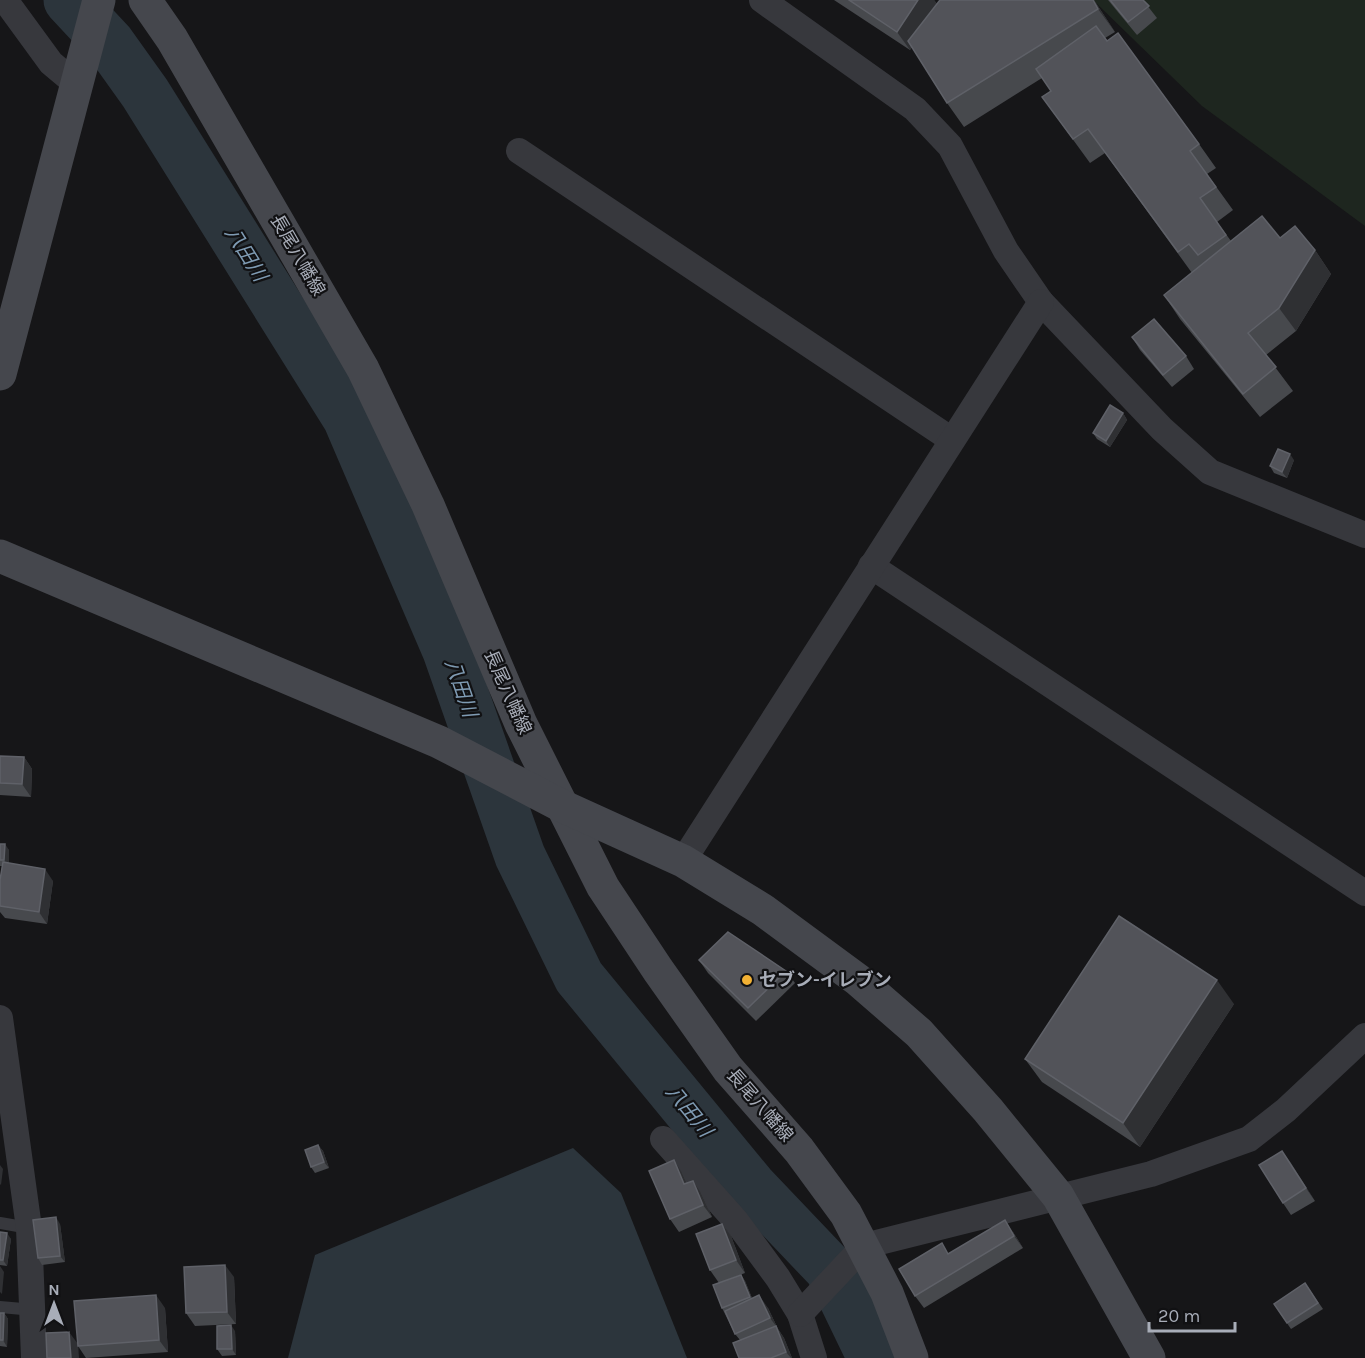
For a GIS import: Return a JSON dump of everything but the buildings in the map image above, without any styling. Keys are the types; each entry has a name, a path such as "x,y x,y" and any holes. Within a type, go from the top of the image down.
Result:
{"main road":[{"path":"0,374 99,0"},
{"name":"長尾八幡線","path":"145,0 172,39 238,150 363,369 428,505 521,724 603,887 728,1069 799,1150 846,1214 854,1256 887,1293 912,1358"},
{"path":"0,556 439,742 562,806 683,861 764,910 858,980 919,1033 988,1110 1058,1196 1149,1358"}],"street":[{"path":"5,0 51,63 77,80"},
{"path":"762,0 915,109 950,146 1006,251 1041,302 1162,429 1210,472 1365,535"},
{"path":"519,151 952,440"},
{"path":"683,861 1041,302"},
{"path":"871,566 1365,893"},
{"path":"0,1018 14,1147 29,1228 34,1310 34,1358"},
{"path":"800,1314 854,1256 1058,1196 1150,1174 1249,1139 1286,1110 1365,1036"},
{"path":"663,1139 736,1221 778,1278 800,1314 814,1358"}],"lane":[{"path":"0,1223 29,1228"},
{"path":"0,1307 34,1310"}],"shaded area":[{"path":"1093,0 1365,0 1365,226 1202,106"},
{"path":"573,1148 621,1193 687,1358 288,1358 315,1255"}],"waterway":[{"name":"八田川","path":"69,0 110,44 145,93 348,418 448,651 520,856 579,977 751,1186 830,1269 873,1358"}],"place":[{"name":"セブン-イレブン","path":"747,980"}]}
